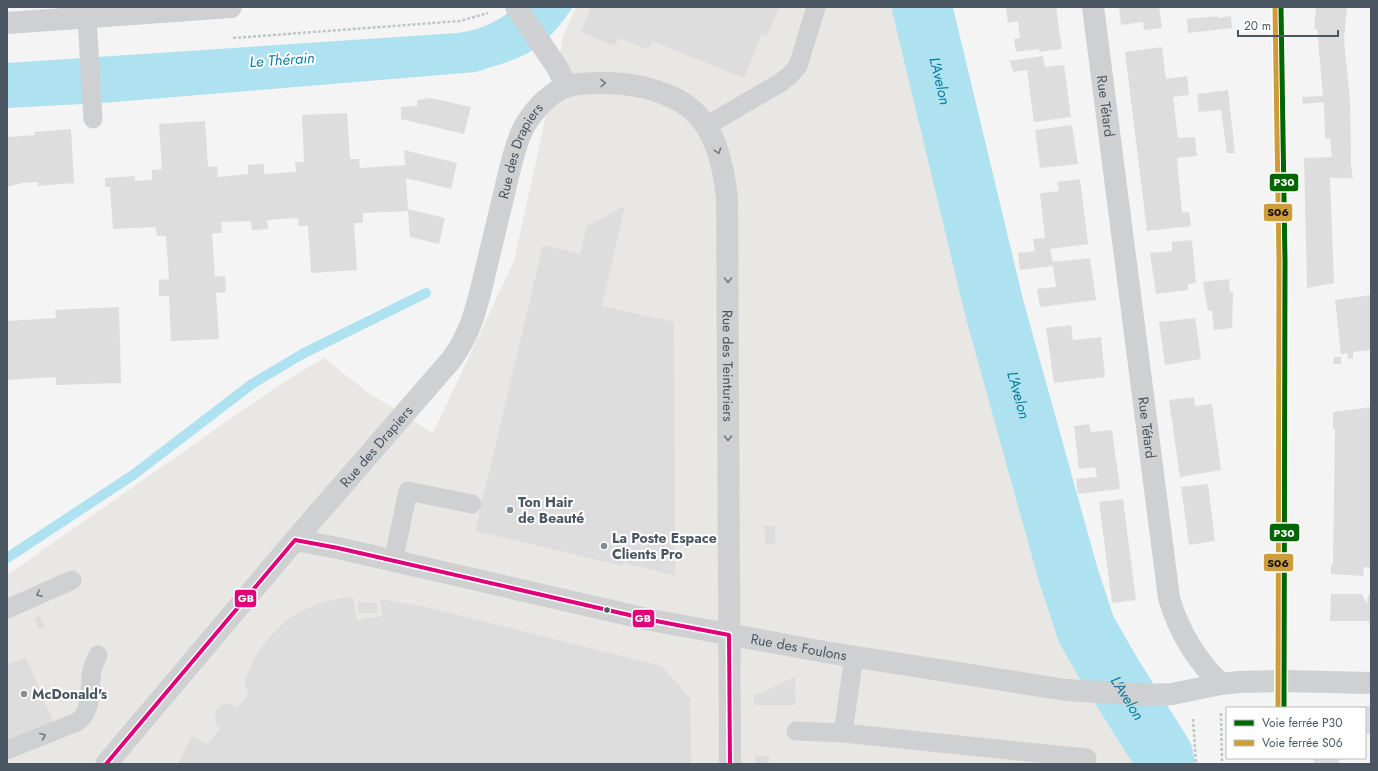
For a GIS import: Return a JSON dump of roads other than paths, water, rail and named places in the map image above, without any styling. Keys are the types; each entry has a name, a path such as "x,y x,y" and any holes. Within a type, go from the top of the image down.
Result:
{"main road":[{"path":"7,23 231,7"}],"street":[{"path":"516,7 547,51 562,77 565,87"},
{"name":"Rue Tétard","path":"1093,7 1169,598 1180,629 1187,642 1207,669 1221,684"},
{"name":"Rue des Teinturiers","path":"565,87 612,83 637,85 672,96 698,115 706,126 717,148 725,180 727,198 730,764"},
{"name":"Rue des Drapiers","path":"106,764 295,540 451,360 460,347 472,322 512,160 522,130 536,110 556,92 565,87"},
{"name":"Rue des Foulons","path":"295,540 338,548 393,562 651,620 729,635 1032,685 1066,690 1149,695 1181,693 1221,684"},
{"path":"1221,684 1284,681 1371,683"}],"lane":[{"path":"706,126 780,83 790,75 798,66 816,7"},
{"path":"87,18 93,119"},
{"path":"393,562 408,491 472,504"},
{"path":"7,609 72,580"},
{"path":"7,750 77,722 83,718 88,707 92,668 98,655"},
{"path":"843,733 854,656"},
{"path":"796,731 843,733 1087,758"}],"water":[{"name":"Le Thérain","path":"515,7 573,7 553,33 535,49 516,59 476,72 102,103 7,108 7,63 457,33 488,25"}],"waterway":[{"name":"L'Avelon","path":"922,7 994,307 1068,574 1086,629 1110,671 1163,755 1165,764"},
{"path":"7,558 133,475 252,384 304,353 426,293"}],"rail line":[{"name":"S06","path":"1275,7 1279,261 1278,707"},
{"name":"P30","path":"1281,7 1285,261 1284,707"}],"place":[{"name":"Ton Hair de Beauté","path":"510,510"},
{"name":"La Poste Espace Clients Pro","path":"604,546"},
{"name":"McDonald's","path":"24,694"}]}
